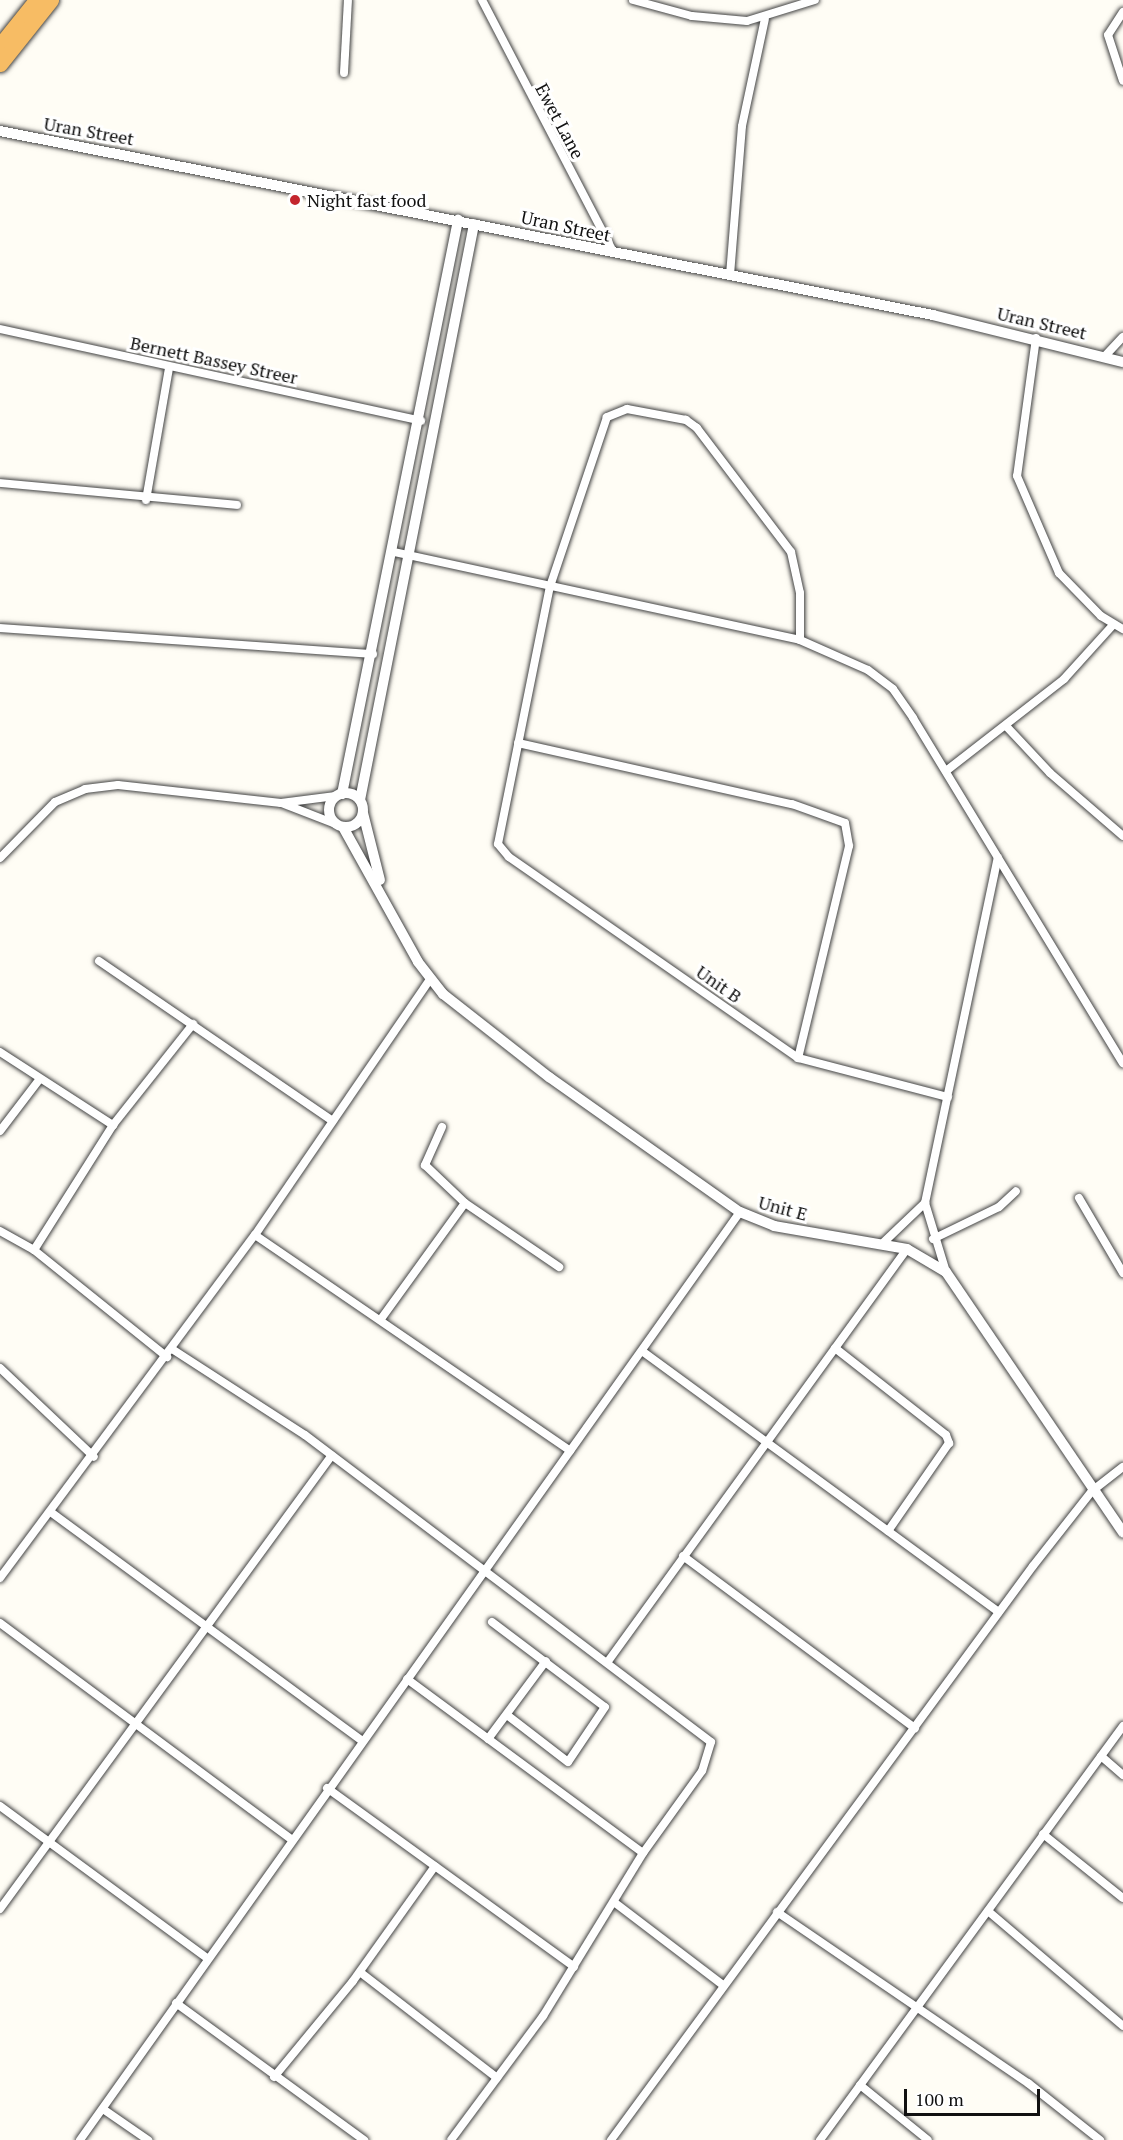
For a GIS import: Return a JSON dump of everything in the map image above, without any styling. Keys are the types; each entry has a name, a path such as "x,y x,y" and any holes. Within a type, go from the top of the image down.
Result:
{"highway":[{"path":"0,45 36,0"},
{"path":"0,64 51,0"}],"street":[{"path":"344,73 348,0"},
{"name":"Ewet Lane","path":"482,0 615,253"},
{"path":"633,0 674,4 720,20 765,19 815,0"},
{"path":"1123,12 1108,35 1123,81"},
{"path":"730,275 742,126 765,19"},
{"name":"Uran Street","path":"0,131 730,275 1036,338 1123,362"},
{"path":"383,892 338,825 329,807 339,795 373,654 421,421 458,220"},
{"path":"383,892 360,800 474,224"},
{"name":"Bernett Bassey Streer","path":"0,329 169,368 421,421"},
{"path":"1105,356 1123,337"},
{"path":"1036,338 1017,476 1059,573 1113,625 1123,629"},
{"path":"146,500 169,368"},
{"path":"798,1058 849,846 845,823 792,804 518,743 550,586 607,417 627,409 686,420 791,552 800,593 800,640"},
{"path":"0,483 146,500 237,505"},
{"path":"394,552 800,640 868,670 893,689 946,771 1123,1062"},
{"path":"946,771 1007,727 1064,679 1113,625"},
{"path":"0,627 373,654"},
{"path":"1007,727 1050,773 1123,836"},
{"name":"Unit B","path":"518,743 498,844 508,857 798,1058 948,1097"},
{"path":"0,858 55,802 85,789 118,785 281,803 339,795 360,800"},
{"path":"281,803 338,825 356,825 363,813"},
{"path":"946,1272 933,1239 925,1203 998,858"},
{"name":"Unit E","path":"383,892 401,934 430,978 457,1006 549,1077 740,1212 774,1226 885,1242 907,1249 946,1272 1092,1491 1123,1532"},
{"path":"99,961 333,1121"},
{"path":"0,1578 94,1457 255,1235 430,978"},
{"path":"34,1250 113,1125 193,1024"},
{"path":"0,1052 39,1080 113,1125"},
{"path":"0,1131 39,1080"},
{"path":"442,1127 425,1165 465,1203 559,1267"},
{"path":"933,1239 999,1207 1016,1191"},
{"path":"1079,1198 1123,1273"},
{"path":"381,1319 465,1203"},
{"path":"885,1242 925,1203"},
{"path":"80,2140 361,1740 740,1212"},
{"path":"0,1231 34,1250 169,1353 332,1455 609,1660 711,1742 702,1771 643,1853 574,1967 451,2140"},
{"path":"255,1235 381,1319 570,1451"},
{"path":"609,1660 764,1442 907,1249"},
{"path":"835,1348 946,1434 949,1443 888,1531"},
{"path":"642,1351 999,1612"},
{"path":"0,1368 94,1457"},
{"path":"0,1909 205,1625 332,1455"},
{"path":"611,2140 999,1612 1092,1491 1123,1467"},
{"path":"52,1513 361,1740"},
{"path":"682,1556 915,1728"},
{"path":"492,1622 605,1707 568,1762 507,1716"},
{"path":"0,1623 132,1725 291,1839"},
{"path":"488,1739 546,1661"},
{"path":"407,1679 643,1853"},
{"path":"820,2140 1123,1726"},
{"path":"1101,1756 1123,1775"},
{"path":"327,1788 574,1967"},
{"path":"0,1806 207,1958"},
{"path":"1043,1834 1123,1898"},
{"path":"274,2077 360,1972 435,1866"},
{"path":"614,1902 723,1985"},
{"path":"988,1911 1123,2026"},
{"path":"777,1912 918,2006 1100,2140"},
{"path":"360,1972 497,2078"},
{"path":"176,2003 274,2077 364,2140"},
{"path":"860,2085 928,2140"},
{"path":"103,2109 148,2140"}],"place":[{"name":"Night fast food","path":"295,200"}]}
